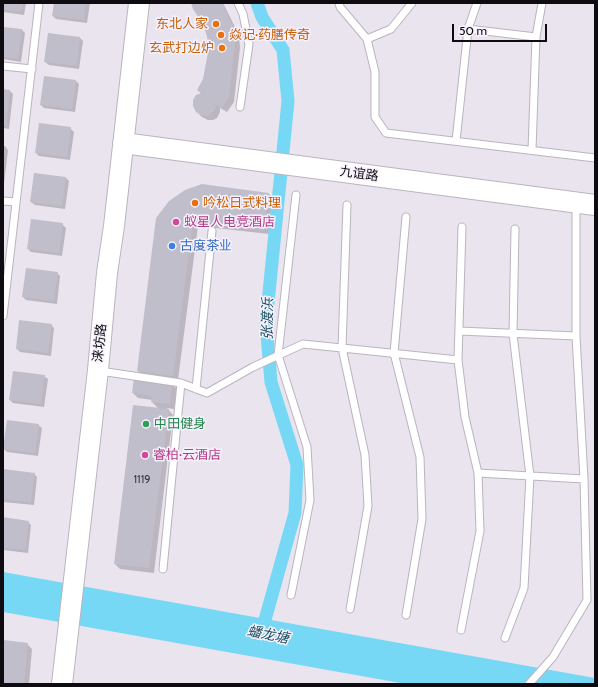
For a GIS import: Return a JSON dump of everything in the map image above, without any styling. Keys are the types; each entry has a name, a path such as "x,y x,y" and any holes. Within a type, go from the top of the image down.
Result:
{"street":[{"name":"涞坊路","path":"62,684 140,3"},
{"name":"九谊路","path":"123,143 595,205"}],"lane":[{"path":"3,316 40,3"},
{"path":"238,3 249,44 240,107"},
{"path":"339,3 340,7 367,39 375,72 375,117 386,133 595,158"},
{"path":"367,39 391,29 412,3"},
{"path":"456,141 468,28 477,3"},
{"path":"532,150 536,38 542,3"},
{"path":"468,28 536,38"},
{"path":"3,66 32,69"},
{"path":"291,595 310,500 307,447 278,355 296,195"},
{"path":"3,201 16,202"},
{"path":"530,684 553,657 587,600 584,479 576,336 576,203"},
{"path":"347,205 342,348 365,455 368,506 350,609"},
{"path":"406,217 394,353 420,457 422,519 406,615"},
{"path":"461,630 480,531 478,473 465,417 458,360 462,227"},
{"path":"505,638 524,588 530,476 513,334 515,229"},
{"path":"196,389 212,231"},
{"path":"459,331 576,336"},
{"path":"98,370 181,383 207,393 253,367 303,344 458,360"},
{"path":"163,569 181,383"},
{"path":"478,473 584,479"}],"water":[{"name":"蟠龙塘","path":"3,572 595,678 595,684 406,684 3,612"}],"building":[{"path":"3,3 23,3 21,12 3,10"},
{"path":"54,3 86,3 84,20 52,16"},
{"path":"191,3 222,3 234,29 235,43 229,97 222,108 215,104 216,107 208,116 196,112 193,106 193,100 196,95 201,93 197,90 203,79 209,47 203,24 193,9"},
{"path":"3,27 22,29 18,59 3,57"},
{"path":"48,33 80,37 77,66 44,62"},
{"path":"44,76 76,80 72,109 40,105"},
{"path":"3,89 10,90 6,126 3,126"},
{"path":"39,123 71,127 67,157 35,153"},
{"path":"34,173 66,177 62,206 30,202"},
{"path":"202,184 269,193 264,230 193,221 173,376 137,371 156,218 169,201 185,190"},
{"path":"31,219 63,223 59,253 27,249"},
{"path":"26,268 58,272 54,301 22,297"},
{"path":"19,320 52,324 48,353 16,349"},
{"path":"13,371 45,375 41,404 9,400"},
{"path":"134,378 172,383 170,404 151,402 152,396 132,393"},
{"path":"133,405 169,409 149,568 114,564"},
{"path":"7,420 39,424 35,453 3,449"},
{"path":"3,469 35,473 31,503 3,499"},
{"path":"3,517 29,521 25,550 3,548"},
{"path":"4,640 28,643 24,684 3,684"}],"waterway":[{"name":"张渡浜","path":"257,3 262,17 283,50 288,101 266,323 271,382 297,465 295,513 261,634"}],"place":[{"name":"东北人家","path":"216,24"},
{"name":"焱记·药膳传奇","path":"221,35"},
{"name":"玄武打边炉","path":"222,48"},
{"name":"吟松日式料理","path":"195,203"},
{"name":"蚁星人电竞酒店","path":"176,222"},
{"name":"古度茶业","path":"172,246"},
{"name":"中田健身","path":"146,424"},
{"name":"睿柏·云酒店","path":"145,455"}]}
